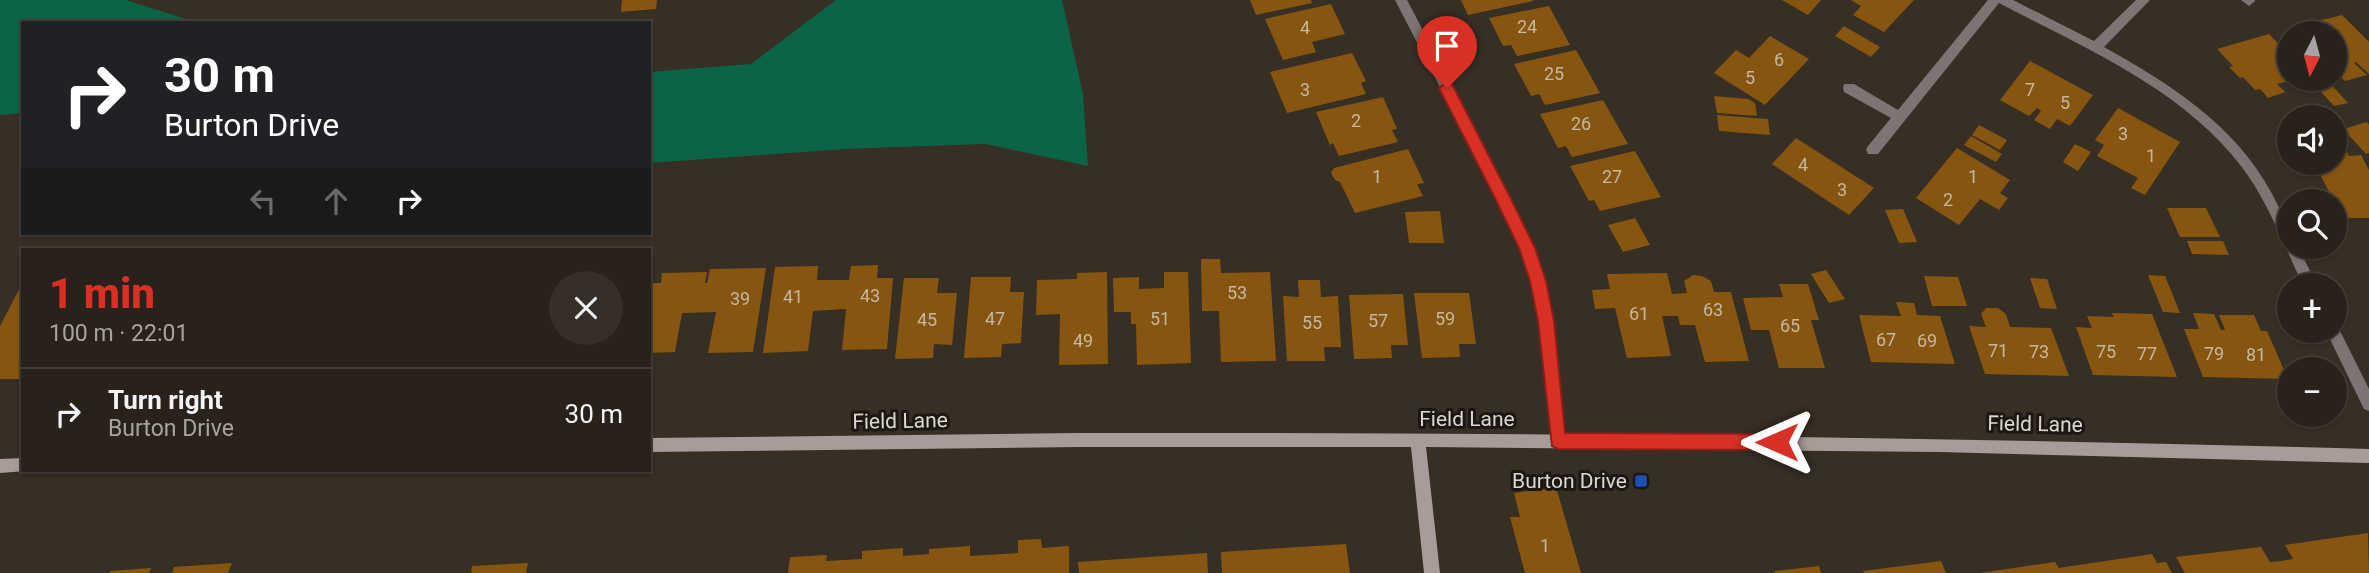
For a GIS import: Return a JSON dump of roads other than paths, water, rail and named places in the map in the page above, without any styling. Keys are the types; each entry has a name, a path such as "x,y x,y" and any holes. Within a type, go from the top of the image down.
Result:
{"street":[{"path":"1401,0 1527,248 1538,281 1546,321 1558,441"},
{"path":"1873,150 1995,0"},
{"path":"2003,0 2179,99 2220,132 2246,163 2277,219"},
{"path":"2094,49 2144,0"},
{"path":"1849,88 1900,117"},
{"path":"2339,343 2369,404"},
{"name":"Field Lane","path":"651,445 1169,439 1941,443 2369,456"},
{"path":"1418,440 1432,573"},
{"path":"0,466 21,465"}],"place":[{"name":"Burton Drive","path":"1641,481"}]}
